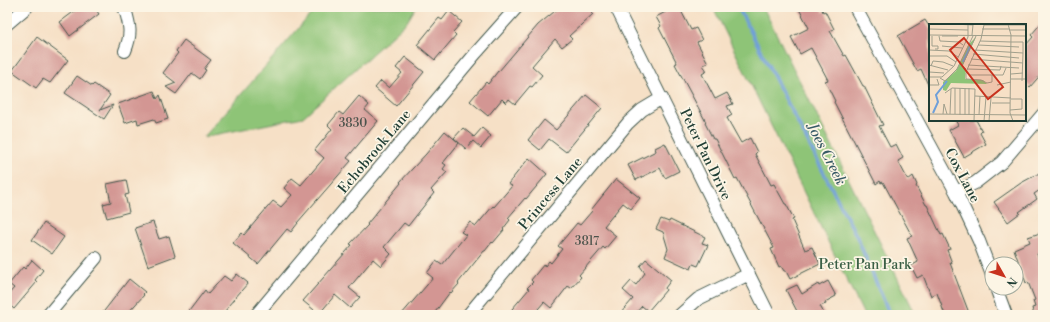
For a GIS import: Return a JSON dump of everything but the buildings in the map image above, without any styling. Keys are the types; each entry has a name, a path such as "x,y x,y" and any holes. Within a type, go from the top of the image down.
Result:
{"street":[{"path":"7,24 27,7"},
{"path":"123,7 130,26 130,39 125,51"},
{"name":"Echobrook Lane","path":"256,315 476,53 517,7"},
{"name":"Peter Pan Drive","path":"616,7 769,315"},
{"name":"Cox Lane","path":"855,7 956,192 985,256"},
{"name":"Princess Lane","path":"468,315 628,123 642,110 662,98"},
{"path":"956,192 975,183 1002,162 1043,114"},
{"path":"48,315 96,258"},
{"path":"680,315 698,300 749,274"},
{"path":"999,296 1006,315"}],"green space":[{"path":"317,7 416,7 407,22 303,117 204,137"},
{"name":"Peter Pan Park","path":"713,7 763,7 916,315 864,315"}],"waterway":[{"name":"Joes Creek","path":"738,7 857,237 890,315"}]}
